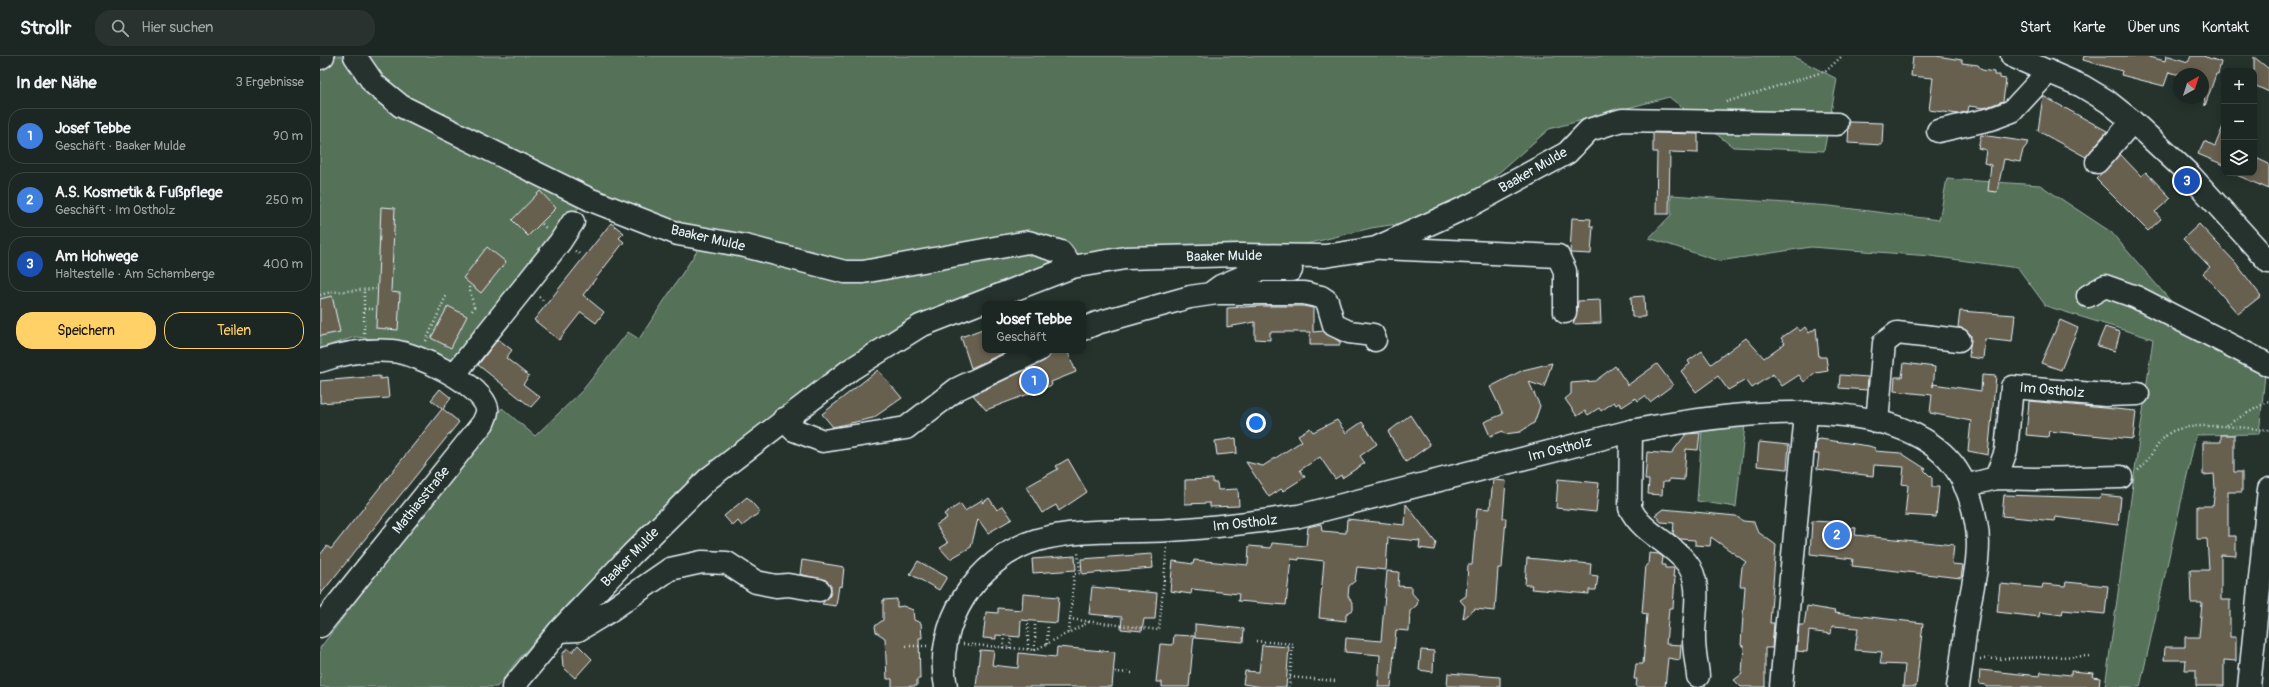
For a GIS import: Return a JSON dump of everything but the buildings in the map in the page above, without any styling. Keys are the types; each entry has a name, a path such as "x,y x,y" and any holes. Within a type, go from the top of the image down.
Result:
{"street":[{"name":"Baaker Mulde","path":"355,56 374,84 401,106 591,200 678,234 745,246 845,272 863,272 1028,242 1061,252 1072,266"},
{"path":"2012,56 2045,65 2107,101 2190,175 2269,262"},
{"path":"1938,131 1991,119 2012,111 2045,65"},
{"name":"Baaker Mulde","path":"1376,248 1471,205 1567,153 1589,130 1622,120 1837,124"},
{"path":"2097,162 2132,122"},
{"path":"454,375 560,242 573,222"},
{"name":"Baaker Mulde","path":"983,301 1072,266 1125,258 1240,255 1325,256 1376,248 1558,256 1565,271 1565,312"},
{"path":"1208,295 1222,286 1259,270 1304,269 1325,256"},
{"path":"2088,296 2105,286 2136,297 2269,365"},
{"path":"1086,328 1097,322 1172,300 1217,294 1304,293 1321,297 1328,303 1334,325 1349,332 1372,335 1375,340"},
{"name":"Baaker Mulde","path":"513,687 559,631 632,554 708,479 850,370 920,326 982,302"},
{"path":"1877,422 1884,343 1888,338 1897,333 1959,340"},
{"name":"Mathiasstraße","path":"320,361 337,355 364,351 392,351 419,358 454,375 476,393 485,403 487,413 483,423 320,626"},
{"path":"784,420 794,430 823,441 906,428 957,389 1033,353"},
{"name":"Im Ostholz","path":"1996,478 2006,451 2012,387 2105,395 2138,394"},
{"name":"Im Ostholz","path":"946,687 945,669 949,634 960,603 974,582 1000,558 1036,540 1076,534 1177,530 1247,524 1299,516 1631,431 1729,415 1762,412 1806,413 1877,422 1907,430 1929,443 1949,460 1965,486 1976,522 1978,536 1958,687"},
{"path":"1781,687 1806,413"},
{"path":"1631,431 1628,494 1630,508 1635,518 1643,527 1687,563 1693,573 1697,588 1694,640 1698,676"},
{"path":"1965,486 1996,478 2035,479 2121,477"},
{"path":"2249,687 2262,622 2269,489"},
{"path":"559,631 578,630 608,612 670,569 702,562 727,563 756,582 776,586 788,585 819,590"}],"path":[{"path":"1724,103 1826,71 1842,56"},
{"path":"469,287 474,307 472,311"},
{"path":"320,295 331,292 376,289"},
{"path":"364,290 364,351"},
{"path":"419,358 446,296"},
{"path":"364,309 375,309"},
{"path":"2226,426 2269,401"},
{"path":"2121,477 2140,469 2160,441 2170,433 2180,428 2226,426 2269,430"},
{"path":"1069,633 1074,574 1080,573 1076,534"},
{"path":"1069,619 1159,630 1166,560"},
{"path":"962,643 1035,650 1090,622"},
{"path":"1028,623 1028,649"},
{"path":"1035,650 1036,623"},
{"path":"1047,644 1048,624"},
{"path":"1003,648 1004,637"},
{"path":"1010,648 1011,637"},
{"path":"1256,641 1293,644 1289,687"},
{"path":"1962,659 2090,656"},
{"path":"1115,672 1132,673"},
{"path":"1290,677 1336,681"}],"green space":[{"path":"320,56 1792,56 1837,79 1824,151 1733,147 1669,97 1549,129 1479,190 1424,220 1371,228 1286,249 1063,259 916,317 594,584 569,602 516,662 497,687 320,687 320,648 502,408 535,436 582,391 628,332 639,339 697,251 665,226 580,206 508,295 457,365 408,342 355,337 320,348"},
{"path":"1947,179 2040,185 2111,232 2175,306 2267,355 2259,434 2196,435 2140,687 2105,687 2153,339 2046,306 2018,268 1930,256 1811,247 1719,261 1649,238 1671,215 1671,195 1830,206 1939,220"},
{"path":"1745,425 1736,507 1697,501 1702,430"}],"place":[{"name":"Am Hohwege","path":"2187,181"},
{"name":"Josef Tebbe","path":"1034,381"},
{"name":"A.S. Kosmetik & Fußpflege","path":"1837,535"}]}
